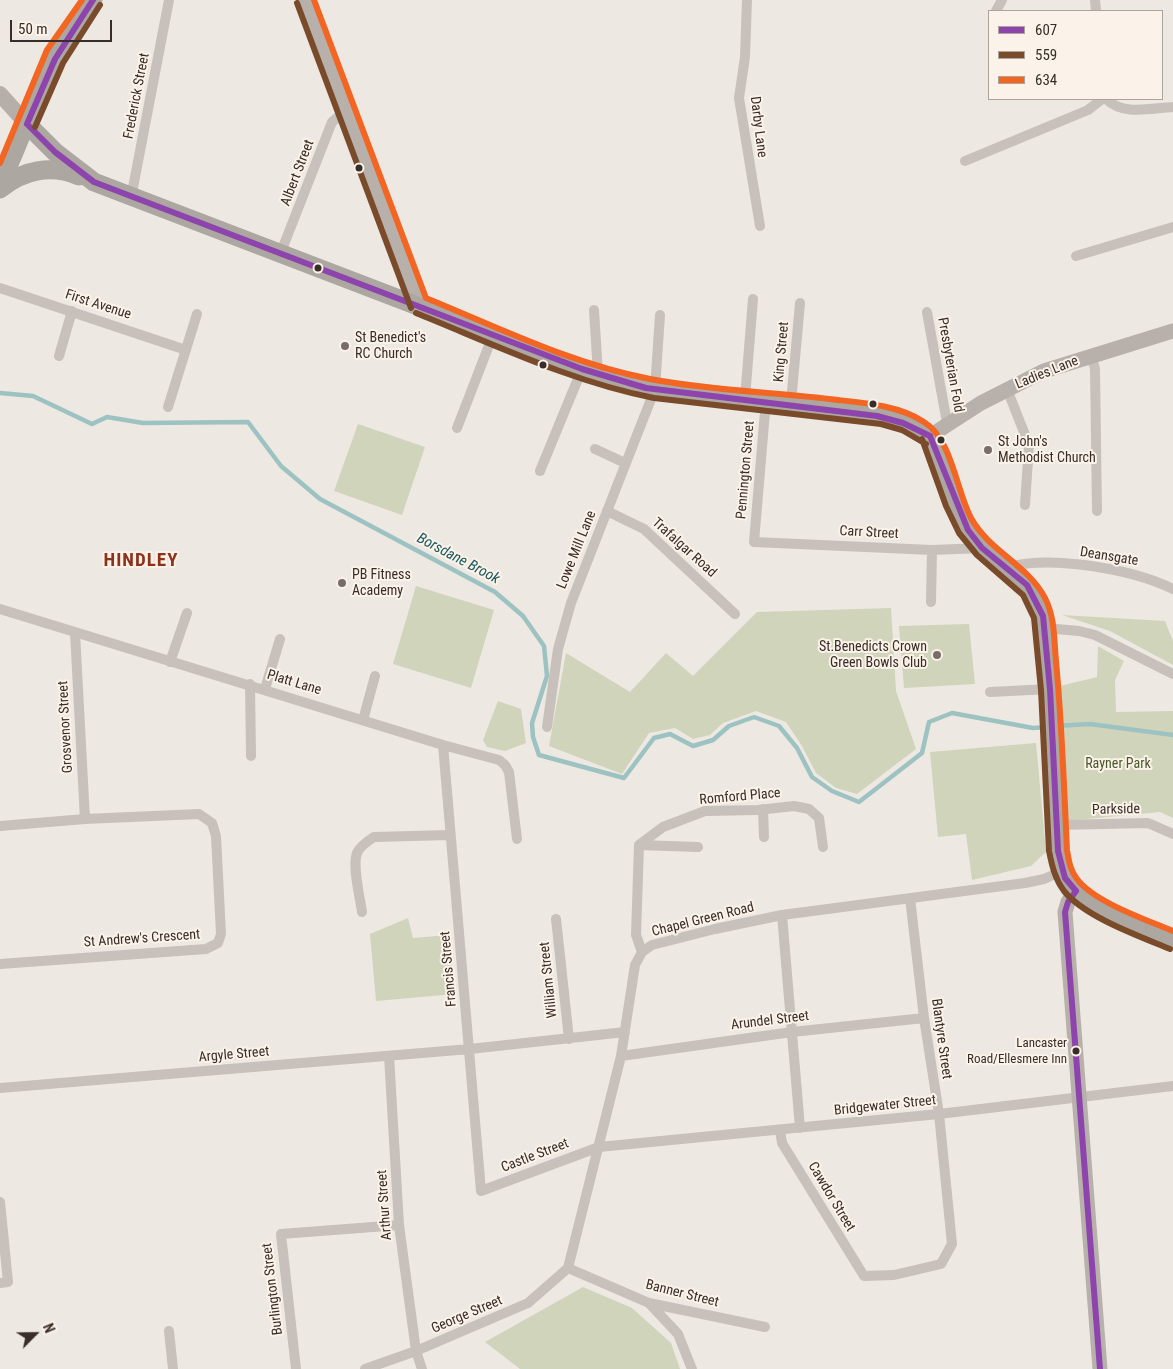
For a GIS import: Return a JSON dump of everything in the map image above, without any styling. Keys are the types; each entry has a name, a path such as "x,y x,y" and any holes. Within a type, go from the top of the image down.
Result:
{"highway":[{"path":"0,183 27,124 55,54 69,31 93,0"},
{"path":"27,124 55,152 94,182"},
{"path":"0,189 19,176 46,170 69,172 131,198 281,252 590,371 655,389 766,400 888,416 906,422 930,436 963,521 982,548 1008,567 1034,594 1040,605 1045,628 1050,688 1056,825 1062,870 1065,878 1076,891 1119,918 1173,941"}],"main road":[{"path":"0,94 27,124"}],"street":[{"name":"Frederick Street","path":"131,198 169,0"},
{"path":"305,0 419,305"},
{"name":"Darby Lane","path":"748,0 745,56 739,98 760,226"},
{"path":"965,161 1088,110 1101,100"},
{"path":"1108,100 1120,108 1132,110 1173,107"},
{"name":"Albert Street","path":"281,252 332,122 347,110"},
{"path":"1076,256 1173,227"},
{"name":"First Avenue","path":"0,288 186,350"},
{"path":"745,398 753,299"},
{"name":"King Street","path":"791,403 800,303"},
{"path":"540,471 590,371 594,310"},
{"path":"60,356 72,311"},
{"name":"Presbyterian Fold","path":"927,312 947,423"},
{"path":"168,407 197,314"},
{"name":"Lowe Mill Lane","path":"547,728 558,649 571,602 655,389 660,315"},
{"name":"Ladies Lane","path":"930,436 947,423 1007,389 1044,371 1091,355 1173,332"},
{"path":"456,428 493,335"},
{"path":"1091,355 1094,369 1097,511"},
{"path":"1007,389 1029,445 1025,505"},
{"name":"Pennington Street","path":"754,542 766,400"},
{"path":"595,449 625,463"},
{"name":"Trafalgar Road","path":"608,511 644,529 735,614"},
{"name":"Carr Street","path":"754,542 932,550 982,548"},
{"path":"931,602 932,550"},
{"name":"Deansgate","path":"1008,567 1026,563 1085,564 1150,578 1173,589"},
{"name":"Platt Lane","path":"0,609 170,662 250,684 443,745 499,760 505,764 511,781 517,838"},
{"path":"170,662 187,612"},
{"path":"1045,628 1079,631 1095,635 1173,674"},
{"name":"Grosvenor Street","path":"75,633 85,819"},
{"path":"265,689 280,639"},
{"path":"363,720 376,676"},
{"path":"250,684 251,756"},
{"path":"990,692 1050,688"},
{"name":"Francis Street","path":"443,745 481,1191"},
{"name":"Romford Place","path":"639,845 663,827 705,811 763,809 778,806 809,809 819,818 823,846"},
{"path":"763,809 764,837"},
{"name":"St Andrew's Crescent","path":"0,826 85,819 199,814 212,823 216,836 221,934 218,943 206,949 0,964"},
{"name":"Parkside","path":"1056,825 1148,822 1173,834"},
{"path":"362,912 356,868 357,853 364,844 374,837 450,834"},
{"path":"642,952 636,935 639,845 698,847"},
{"name":"Chapel Green Road","path":"568,1268 621,1056 635,965 642,952 652,945 782,915 1025,883 1044,879 1062,870"},
{"path":"1076,891 1068,902 1066,912 1100,1369"},
{"name":"Blantyre Street","path":"864,1276 894,1276 941,1264 952,1244 939,1114 924,1018 910,898"},
{"path":"782,915 800,1128"},
{"name":"William Street","path":"556,919 569,1039"},
{"name":"Arundel Street","path":"621,1056 792,1032 924,1018"},
{"name":"Argyle Street","path":"0,1088 470,1049 625,1032"},
{"name":"Arthur Street","path":"389,1056 399,1225 416,1351 422,1369"},
{"name":"Bridgewater Street","path":"599,1147 939,1114 1173,1086"},
{"name":"Cawdor Street","path":"780,1130 782,1143 864,1276"},
{"name":"Castle Street","path":"481,1191 599,1147"},
{"path":"0,1202 8,1282 0,1283"},
{"name":"Burlington Street","path":"296,1369 281,1234 399,1225"},
{"name":"Banner Street","path":"568,1268 649,1303 765,1327"},
{"name":"George Street","path":"365,1369 416,1351 528,1303 568,1268"},
{"path":"649,1303 678,1334 692,1369"},
{"path":"169,1331 173,1369"}],"green space":[{"path":"358,424 425,447 402,515 334,491"},
{"path":"416,586 494,610 471,688 393,664"},
{"path":"891,608 896,691 916,749 857,794 836,788 816,773 802,746 786,722 756,711 723,723 710,735 693,739 675,728 649,733 622,774 549,746 566,653 630,692 666,653 693,676 757,612"},
{"path":"1062,615 1165,621 1173,641 1173,665 1110,631"},
{"name":"St.Benedicts Crown Green Bowls Club","path":"969,624 975,684 904,688 899,626"},
{"name":"Rayner Park","path":"1098,646 1124,661 1115,680 1116,712 1173,711 1173,818 1160,812 1065,821 1060,686 1097,677"},
{"path":"498,701 521,709 526,743 505,751 487,747 483,740"},
{"path":"1036,743 1046,852 1031,866 972,880 966,834 938,837 930,752"},
{"path":"408,918 413,938 449,935 455,994 376,1001 370,934"},
{"path":"583,1287 632,1308 671,1343 680,1369 520,1369 485,1342"}],"waterway":[{"name":"Borsdane Brook","path":"0,393 33,396 92,424 107,417 143,423 248,422 281,466 320,499 495,592 523,616 544,646 547,676 532,723 533,737 539,755 624,778 654,738 670,734 693,746 713,740 729,726 754,717 779,726 797,748 812,777 832,791 859,802 922,753 929,722 952,713 1033,728 1048,727"},
{"name":"Borsdane Brook","path":"1055,726 1090,724 1173,735"}],"transit line":[{"name":"634","path":"0,163 47,50 82,0"},
{"name":"607","path":"27,124 55,59 93,0"},
{"name":"634","path":"314,0 426,298 564,355 621,372 673,383 815,397 882,406 915,417 933,430 947,452 971,518 988,540 1038,586 1051,613 1054,629 1063,756 1067,850 1073,872 1085,887 1108,903 1173,931"},
{"name":"559","path":"297,3 411,308"},
{"name":"559","path":"35,127 63,63 100,5"},
{"name":"607","path":"27,124 55,152 94,182 582,369 646,388 877,416 903,423 930,436"},
{"name":"559","path":"416,313 533,361 623,391 654,398 881,424 902,430 926,444"},
{"name":"607","path":"930,436 968,530 982,548 1027,585 1043,616 1050,689 1058,851 1065,878 1076,891"},
{"name":"559","path":"922,439 946,506 959,533 977,555 1023,595 1034,618 1041,690 1049,851 1058,882 1064,891 1085,909 1113,925 1170,949"},
{"name":"607","path":"1076,891 1068,902 1065,912 1100,1369"}],"place":[{"name":"St Benedict's RC Church","path":"345,346"},
{"name":"St John's Methodist Church","path":"988,450"},
{"name":"PB Fitness Academy","path":"342,583"},
{"name":"St.Benedicts Crown Green Bowls Club","path":"937,655"},
{"name":"Lancaster Road/Ellesmere Inn","path":"1076,1051"}],"district":[{"name":"HINDLEY","path":"141,561"}]}
